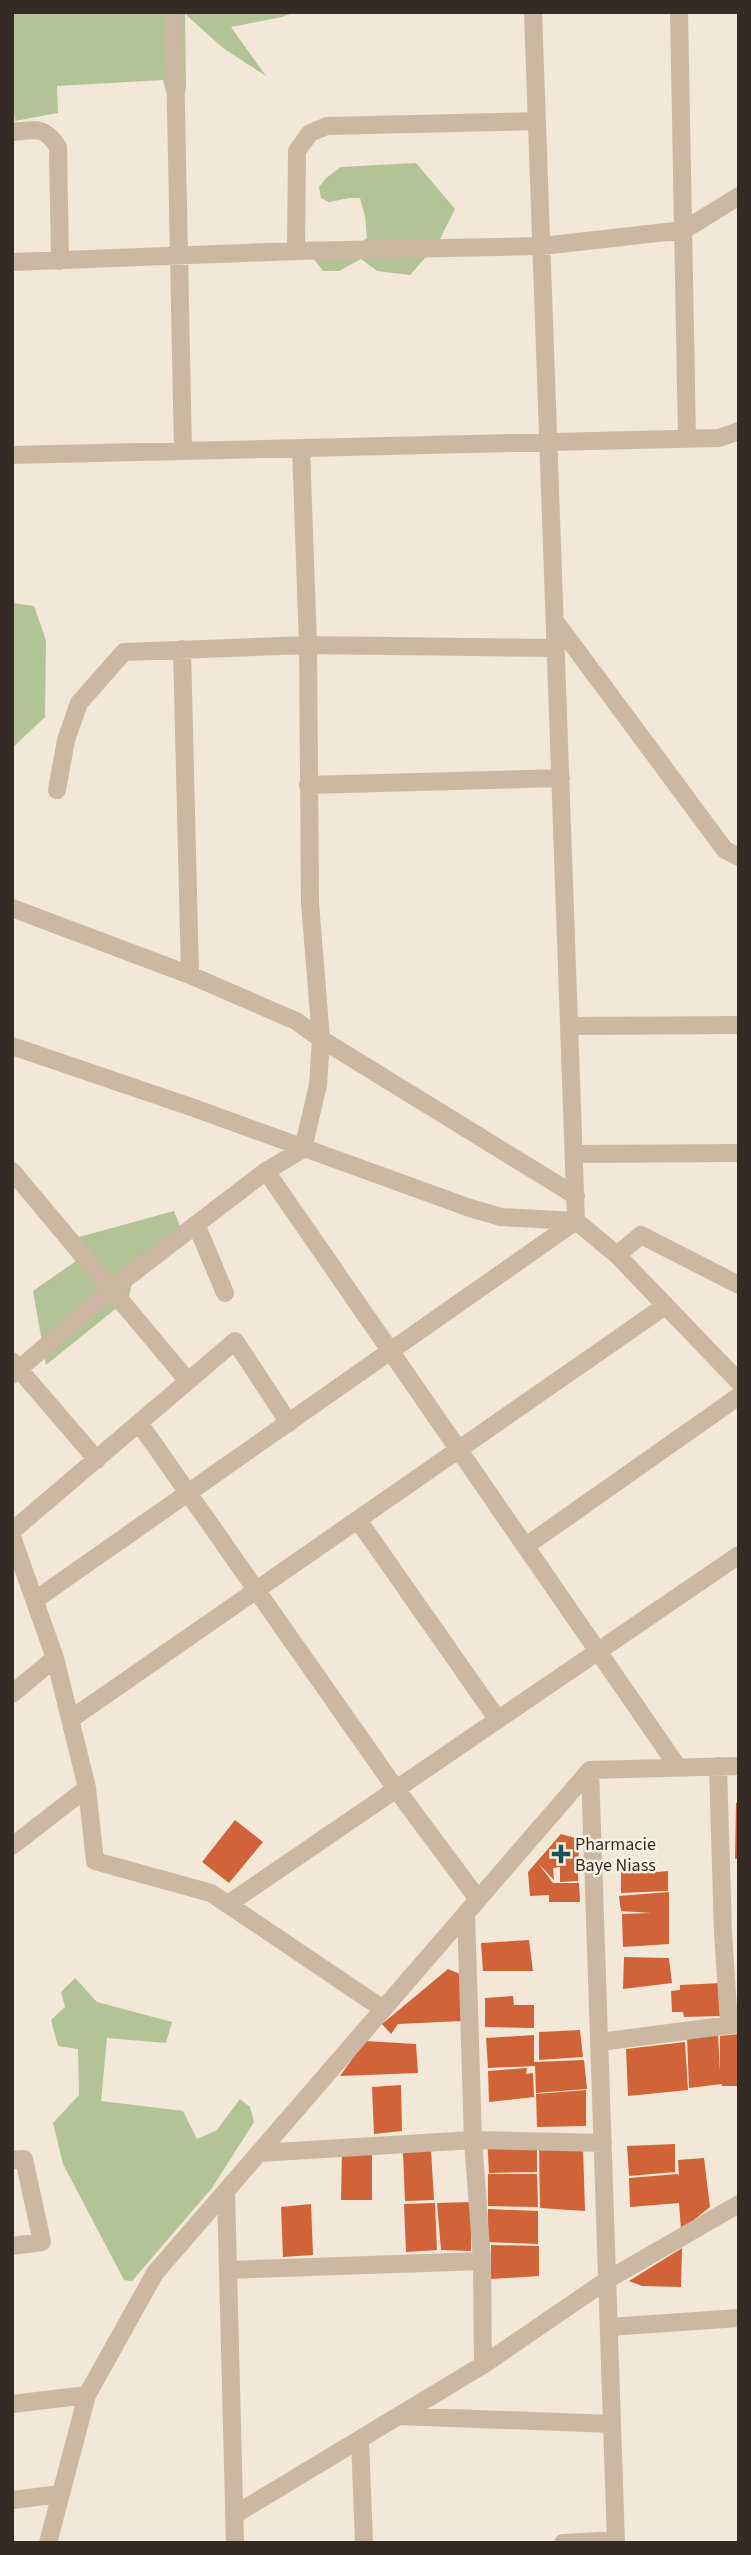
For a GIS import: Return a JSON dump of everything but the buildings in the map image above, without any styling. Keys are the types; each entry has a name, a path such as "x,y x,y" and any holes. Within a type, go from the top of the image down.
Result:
{"street":[{"path":"174,12 183,451"},
{"path":"533,12 576,1221"},
{"path":"679,12 687,439"},
{"path":"296,251 297,151 310,133 327,126 537,121"},
{"path":"12,132 39,129 50,136 58,147 60,261"},
{"path":"12,262 296,251 542,246 684,230 739,196"},
{"path":"12,455 719,438 739,431"},
{"path":"97,1460 15,1369 196,1224 267,1171 303,1149 318,1085 321,1039 310,903 308,645 301,448"},
{"path":"555,621 725,850 739,857"},
{"path":"57,790 66,740 79,703 124,652 308,645 556,648"},
{"path":"182,649 190,975"},
{"path":"308,785 561,778"},
{"path":"12,908 190,975 296,1021 576,1196"},
{"path":"569,1027 739,1025"},
{"path":"12,1046 501,1217 576,1221 617,1255 739,1382"},
{"path":"574,1154 739,1153"},
{"path":"12,1171 188,1381"},
{"path":"267,1171 678,1767"},
{"path":"34,1600 576,1221"},
{"path":"196,1224 225,1293"},
{"path":"617,1255 641,1234 739,1286"},
{"path":"71,1720 665,1306"},
{"path":"12,1531 234,1341 289,1423"},
{"path":"526,1546 739,1396"},
{"path":"139,1423 396,1790 472,1906 473,2140 482,2260 483,2365"},
{"path":"358,1520 498,1720"},
{"path":"12,1537 55,1657 87,1788 95,1861 211,1893 383,2009"},
{"path":"228,1905 739,1555"},
{"path":"12,1694 55,1657"},
{"path":"600,2042 734,2024 731,1932 718,1766"},
{"path":"48,2543 87,2395 155,2273 590,1770 739,1766"},
{"path":"563,2543 616,2541 590,1770"},
{"path":"12,1846 87,1788"},
{"path":"259,2153 473,2140 603,2143"},
{"path":"12,2160 24,2159 42,2242 12,2246"},
{"path":"226,2192 235,2543"},
{"path":"234,2515 483,2365 607,2280 739,2204"},
{"path":"229,2270 482,2260"},
{"path":"609,2327 739,2318"},
{"path":"12,2404 87,2395"},
{"path":"398,2416 612,2424"},
{"path":"360,2439 364,2543"},
{"path":"12,2500 61,2494"}],"green space":[{"path":"12,12 296,12 231,27 266,76 223,48 185,14 186,87 177,133 163,80 57,86 58,113 15,121 12,97"},
{"path":"416,163 455,209 438,243 410,275 377,271 361,259 339,271 323,271 310,254 351,249 367,238 360,198 329,202 321,198 319,187 326,178 341,167"},
{"path":"12,603 34,606 46,640 45,717 12,748"},
{"path":"174,1211 183,1234 137,1258 129,1298 46,1365 33,1291 86,1254 78,1243 79,1237"},
{"path":"75,1978 97,2002 172,2022 166,2043 107,2038 101,2101 183,2111 197,2139 217,2130 240,2099 250,2107 254,2122 212,2188 132,2281 124,2280 63,2164 53,2123 79,2095 78,2049 58,2046 51,2020 65,2007 61,1992"}],"place":[{"name":"Pharmacie Baye Niass","path":"561,1854"}]}
